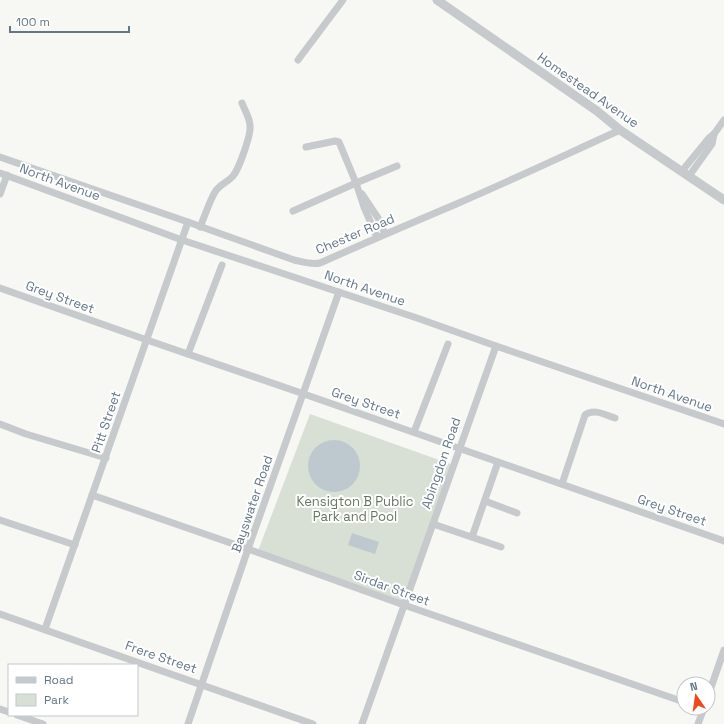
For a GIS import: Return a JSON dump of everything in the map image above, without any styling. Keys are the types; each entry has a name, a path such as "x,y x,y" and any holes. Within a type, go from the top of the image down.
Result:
{"street":[{"path":"298,60 343,0"},
{"name":"Homestead Avenue","path":"437,0 597,111 620,130 724,200"},
{"path":"200,227 215,191 232,177 238,169 251,131 242,103"},
{"path":"686,174 709,138 714,134 724,120"},
{"name":"Chester Road","path":"0,157 294,260 310,264 320,263 620,130"},
{"path":"306,147 335,141 339,142 377,237"},
{"path":"293,211 357,185 397,166"},
{"path":"0,194 3,174"},
{"name":"North Avenue","path":"3,174 182,240 417,318 724,424"},
{"path":"357,185 378,218 385,234"},
{"name":"Pitt Street","path":"45,630 188,222"},
{"path":"188,354 222,265"},
{"name":"Grey Street","path":"0,288 724,541"},
{"name":"Bayswater Road","path":"188,724 339,292"},
{"path":"414,432 448,344"},
{"name":"Abingdon Road","path":"362,724 496,346"},
{"path":"562,484 585,415 594,411 615,418"},
{"path":"0,424 26,434 106,458"},
{"path":"472,537 498,462"},
{"name":"Sirdar Street","path":"92,495 676,699"},
{"path":"485,501 517,513"},
{"path":"0,520 75,545"},
{"path":"433,524 501,547"},
{"name":"Frere Street","path":"0,614 313,724"},
{"path":"715,676 724,650"},
{"path":"20,716 43,724"}],"green space":[{"name":"Kensigton B Public Park and Pool","path":"310,414 456,466 407,608 258,551"}],"shaded area":[{"path":"334,440 344,442 352,448 358,456 360,466 358,476 352,484 344,490 334,492 324,490 316,484 310,476 308,466 310,456 316,448 324,442"},
{"path":"352,533 379,542 375,554 348,545"}]}
